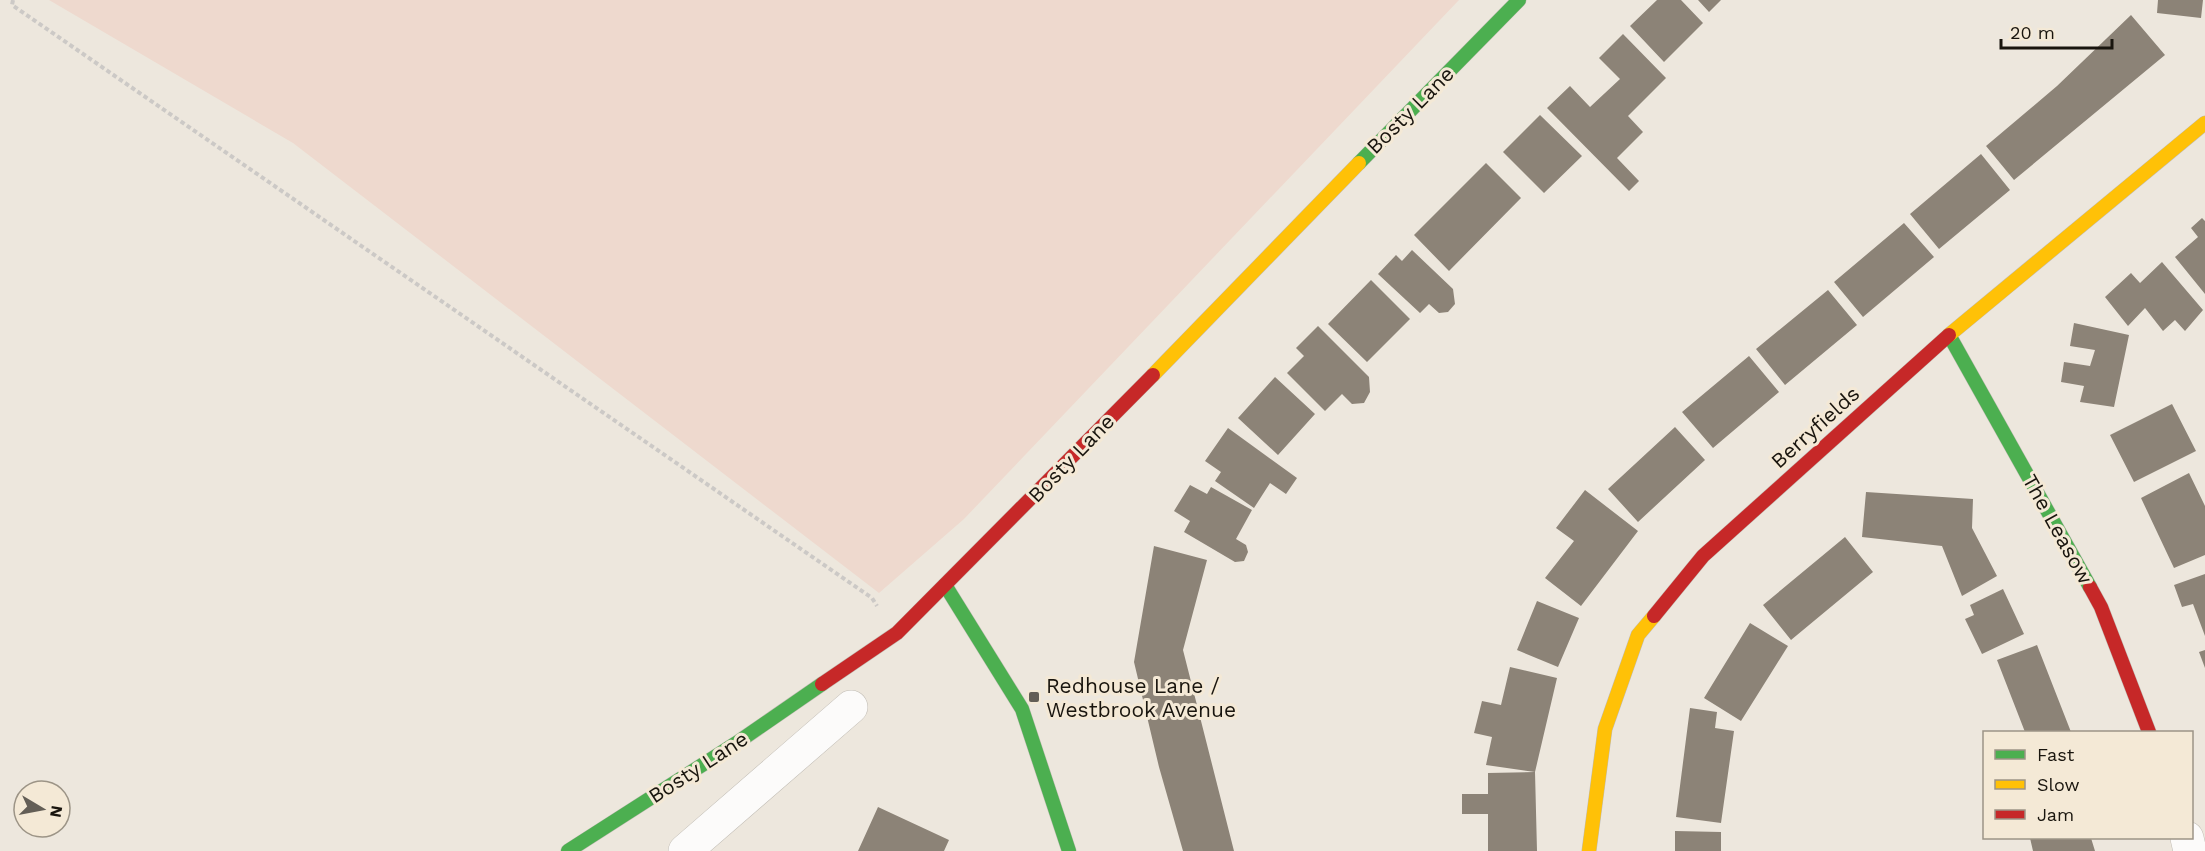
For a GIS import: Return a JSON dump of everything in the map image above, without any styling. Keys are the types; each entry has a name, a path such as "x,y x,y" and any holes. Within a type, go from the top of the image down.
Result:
{"street":[{"name":"Bosty Lane","path":"568,851 738,742 897,633 1519,0"},
{"name":"Berryfields","path":"1589,851 1605,729 1638,635 1703,556 1949,335 2205,123"},
{"name":"The Leasow","path":"1949,335 2102,607 2149,731"},
{"path":"945,585 1022,709 1069,851"},
{"path":"685,851 851,707"}],"path":[{"path":"13,0 12,5 872,598 897,633"}],"shaded area":[{"path":"49,0 1459,0 964,519 879,593 293,143"}],"building":[{"path":"1657,0 1681,0 1703,23 1664,62 1630,26"},
{"path":"1698,0 1721,0 1709,12"},
{"path":"2158,0 2203,0 2201,18 2157,13"},
{"path":"2131,15 2165,55 2014,180 1986,146 2057,86"},
{"path":"1623,34 1666,78 1628,116 1643,132 1617,158 1639,181 1629,191 1547,108 1570,86 1590,107 1620,79 1599,58"},
{"path":"1540,115 1582,156 1544,193 1503,152"},
{"path":"1981,154 2010,190 1939,249 1910,214"},
{"path":"1486,163 1521,198 1449,271 1414,235"},
{"path":"2202,218 2205,221 2205,294 2175,257 2198,237 2191,228"},
{"path":"1904,223 1934,257 1863,317 1834,282"},
{"path":"1412,250 1453,289 1455,304 1448,312 1439,313 1429,304 1420,313 1378,274 1396,255 1402,261"},
{"path":"2162,262 2203,310 2185,331 2175,320 2163,331 2145,308 2128,326 2105,297 2131,273 2140,283"},
{"path":"1371,280 1410,319 1367,362 1328,324"},
{"path":"1828,290 1857,325 1785,385 1756,349"},
{"path":"2074,323 2129,335 2114,407 2080,402 2084,386 2061,382 2064,362 2090,366 2095,350 2070,346"},
{"path":"1318,326 1369,377 1370,392 1364,403 1352,404 1342,394 1325,411 1287,373 1304,356 1296,348"},
{"path":"1749,356 1779,392 1713,448 1682,412"},
{"path":"1275,377 1315,414 1278,455 1238,418"},
{"path":"2172,404 2196,451 2134,482 2110,435"},
{"path":"1675,427 1705,460 1638,522 1608,489"},
{"path":"1228,428 1297,478 1286,494 1270,483 1254,508 1215,481 1221,472 1205,461"},
{"path":"2189,473 2205,506 2205,555 2174,568 2141,498"},
{"path":"1190,485 1207,494 1211,487 1252,510 1236,539 1246,545 1248,552 1244,561 1235,562 1184,532 1190,521 1174,511"},
{"path":"1585,490 1638,531 1581,606 1545,578 1574,541 1556,528"},
{"path":"1866,492 1973,499 1972,528 1997,576 1962,596 1942,546 1862,537"},
{"path":"1845,537 1873,572 1791,640 1763,605"},
{"path":"1154,546 1207,560 1183,650 1234,851 1183,851 1159,767 1134,662"},
{"path":"2205,574 2205,636 2193,604 2182,607 2174,585"},
{"path":"2003,589 2024,634 1982,654 1965,619 1974,615 1970,605"},
{"path":"1537,601 1579,618 1558,667 1517,650"},
{"path":"1750,623 1788,646 1741,721 1704,698"},
{"path":"2037,645 2071,731 2025,731 1997,660"},
{"path":"2205,650 2205,668 2199,652"},
{"path":"1510,667 1557,678 1535,772 1486,765 1492,737 1474,733 1482,701 1501,705"},
{"path":"1690,708 1717,712 1715,728 1734,731 1721,823 1676,817"},
{"path":"1535,772 1537,851 1488,851 1488,814 1462,814 1462,794 1488,794 1488,773"},
{"path":"878,807 949,840 944,851 858,851"},
{"path":"1675,831 1721,832 1721,851 1675,851"},
{"path":"2030,839 2091,839 2095,851 2033,851"}],"traffic: fast":[{"path":"1359,163 1519,0"},
{"path":"1949,335 2090,587"},
{"path":"945,585 1022,709 1069,851"},
{"path":"568,851 738,742 822,684"}],"traffic: slow":[{"path":"1949,335 2205,123"},
{"path":"1153,375 1359,163"},
{"path":"1589,851 1605,729 1638,635 1654,616"}],"traffic: jam":[{"path":"1654,616 1703,556 1949,335"},
{"path":"822,684 897,633 1153,375"},
{"path":"2090,587 2101,607 2149,731"}],"place":[{"name":"Redhouse Lane / Westbrook Avenue","path":"1034,697"}]}
